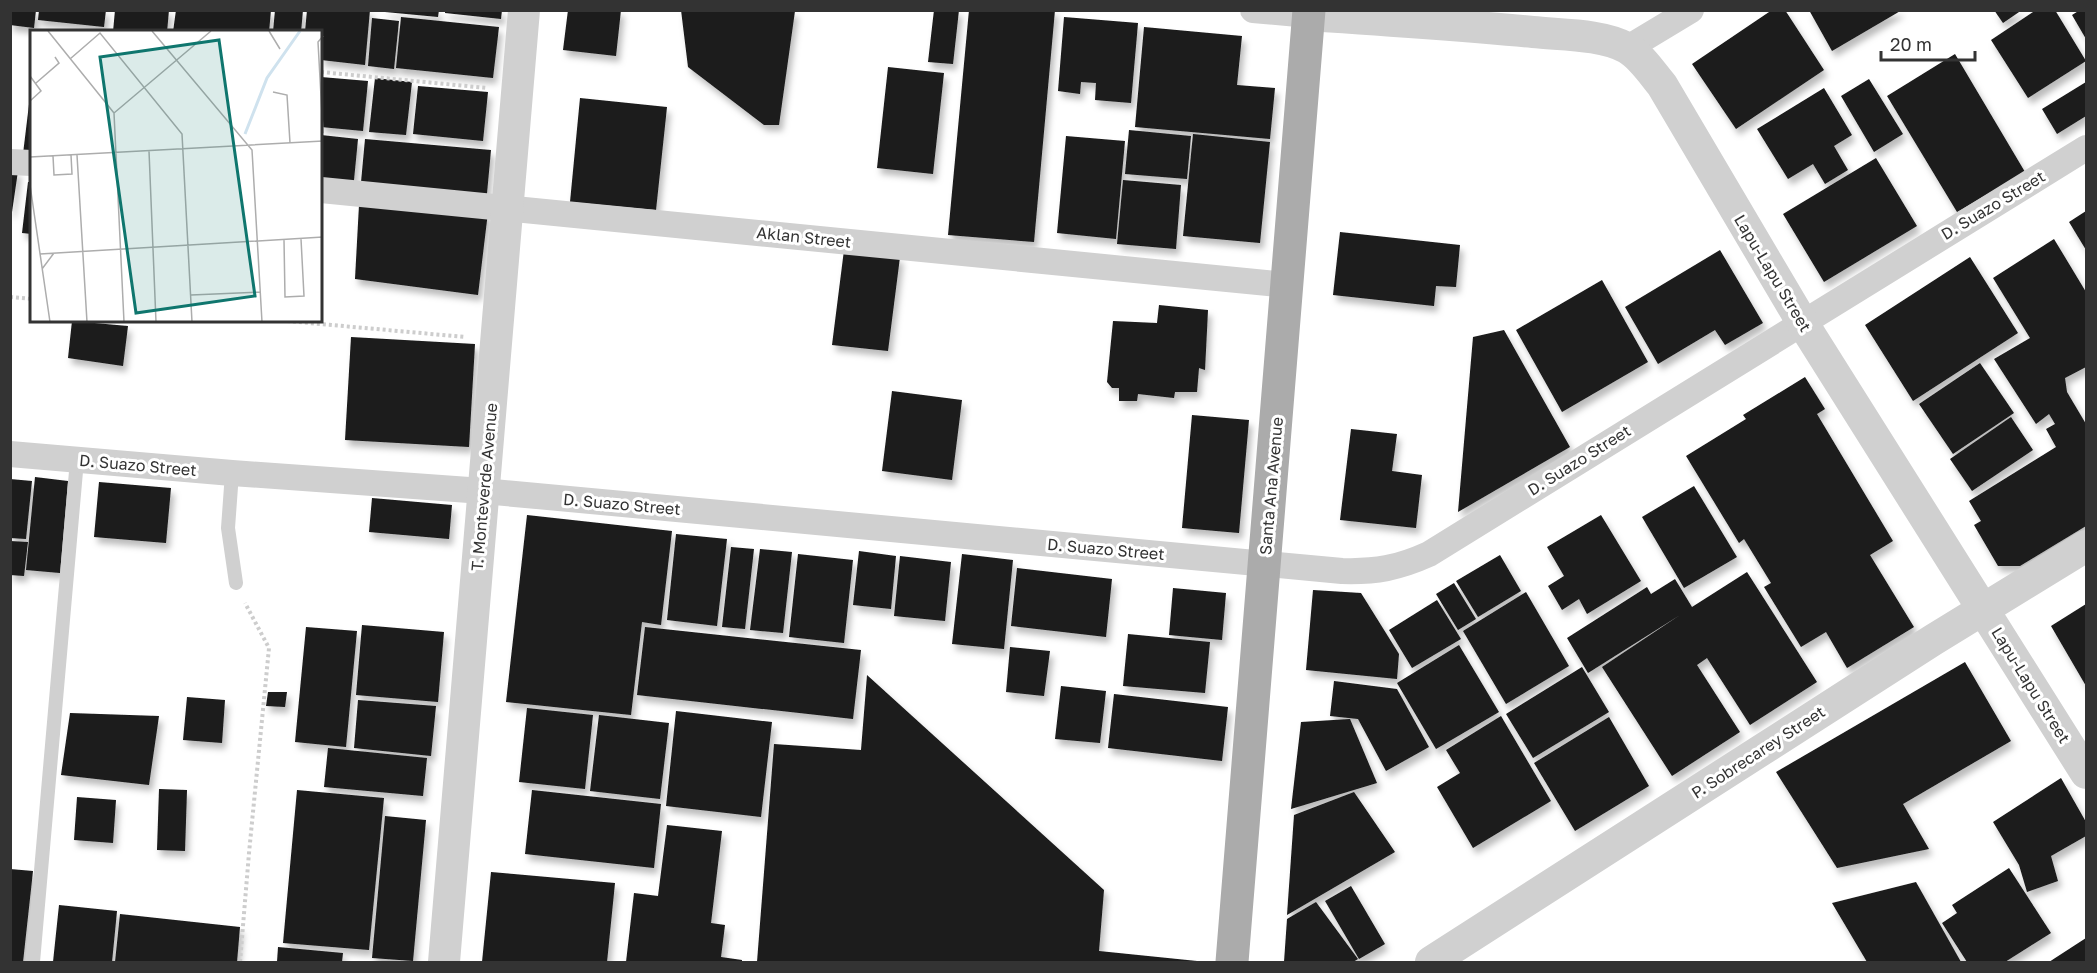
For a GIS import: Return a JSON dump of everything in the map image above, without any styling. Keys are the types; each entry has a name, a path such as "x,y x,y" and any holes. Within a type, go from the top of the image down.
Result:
{"main road":[{"name":"Santa Ana Avenue","path":"1232,963 1309,13"}],"street":[{"name":"T. Monteverde Avenue","path":"444,963 524,10"},
{"path":"1253,10 1309,13"},
{"path":"1628,48 1691,10"},
{"name":"Lapu-Lapu Street","path":"1309,13 1580,36 1628,48 1644,63 1662,85 1802,322 2086,773"},
{"name":"D. Suazo Street","path":"10,454 483,491 1264,564 1365,572 1389,569 1412,562 1439,547 2086,148"},
{"path":"10,162 30,164"},
{"name":"Aklan Street","path":"322,190 1287,285"},
{"name":"P. Sobrecarey Street","path":"1431,963 1983,608 2086,546"}],"lane":[{"path":"33,963 77,460"},
{"path":"232,473 228,528 236,583"}],"path":[{"path":"322,72 517,91"},
{"path":"10,297 30,299"},
{"path":"299,322 496,339"},
{"path":"236,583 269,648 240,963"}],"building":[{"path":"10,10 36,10 34,28 10,25"},
{"path":"39,10 106,10 104,27 38,20"},
{"path":"115,10 169,10 167,30 113,30"},
{"path":"176,10 271,10 269,30 173,30"},
{"path":"275,10 303,10 301,30 273,30"},
{"path":"307,10 370,10 365,65 322,60 322,30 305,30"},
{"path":"385,10 439,10 438,17 385,12"},
{"path":"445,10 502,10 501,19 445,13"},
{"path":"568,10 621,10 616,56 563,50"},
{"path":"681,10 795,11 779,125 764,125 688,67"},
{"path":"934,10 959,10 953,64 928,62"},
{"path":"969,10 1055,10 1034,242 948,235"},
{"path":"1772,10 1785,10 1824,70 1736,129 1692,64"},
{"path":"1809,10 1902,10 1832,51"},
{"path":"1994,10 2022,10 2003,23"},
{"path":"2036,10 2055,10 2086,61 2028,98 1991,40"},
{"path":"2080,10 2086,10 2086,39 2072,15"},
{"path":"401,17 499,27 493,78 396,68"},
{"path":"1064,17 1138,23 1131,103 1095,100 1096,83 1081,82 1080,94 1058,91"},
{"path":"372,18 399,21 394,69 368,66"},
{"path":"1144,27 1242,36 1237,85 1275,88 1270,139 1135,127"},
{"path":"1955,54 2025,172 1957,212 1887,96"},
{"path":"888,67 944,73 933,174 877,168"},
{"path":"322,77 368,81 363,131 322,127"},
{"path":"375,78 412,82 406,135 369,132"},
{"path":"1869,79 1903,134 1874,152 1841,96"},
{"path":"2086,82 2086,116 2057,134 2042,109"},
{"path":"418,86 488,92 483,141 413,134"},
{"path":"1824,88 1852,135 1834,146 1848,170 1825,184 1813,164 1788,179 1757,129"},
{"path":"30,96 30,155 23,154"},
{"path":"580,98 667,107 656,210 570,202"},
{"path":"1129,130 1191,136 1187,179 1125,174"},
{"path":"1193,134 1270,142 1260,243 1183,236"},
{"path":"322,135 358,139 353,190 322,187"},
{"path":"1066,136 1125,141 1116,239 1057,233"},
{"path":"365,139 491,150 486,204 360,193"},
{"path":"1876,158 1917,226 1824,282 1783,214"},
{"path":"10,170 18,171 12,212 10,212"},
{"path":"1123,180 1181,185 1176,249 1117,244"},
{"path":"28,182 30,182 30,234 22,233"},
{"path":"359,205 488,212 478,295 355,279"},
{"path":"2086,211 2086,250 2069,222"},
{"path":"1340,232 1460,245 1456,287 1436,286 1434,306 1333,295"},
{"path":"2054,239 2086,292 2086,367 2065,378 2067,392 2086,424 2086,526 2020,566 1998,566 1974,525 1981,521 1969,501 2056,447 2046,429 2055,424 2049,414 2036,424 1994,359 2030,338 1993,278"},
{"path":"844,250 900,257 888,351 832,345"},
{"path":"1720,250 1763,323 1725,345 1715,330 1658,364 1625,307"},
{"path":"1970,257 2018,333 1913,401 1865,325"},
{"path":"1602,280 1648,362 1562,412 1516,330"},
{"path":"1159,305 1208,310 1205,370 1199,368 1197,392 1175,392 1174,398 1138,394 1137,401 1119,401 1119,388 1112,388 1107,382 1113,321 1157,323"},
{"path":"72,322 128,326 123,366 68,358"},
{"path":"1504,330 1570,447 1458,512 1473,337"},
{"path":"351,337 475,344 469,447 345,440"},
{"path":"1980,363 2014,413 1953,454 1919,404"},
{"path":"1805,377 1825,409 1817,414 1893,541 1870,555 1914,627 1847,668 1826,632 1801,647 1764,587 1771,583 1744,539 1739,543 1686,456 1746,419 1743,415"},
{"path":"892,391 962,400 952,480 882,471"},
{"path":"1192,415 1249,420 1239,533 1182,528"},
{"path":"2011,417 2033,450 1972,491 1950,459"},
{"path":"1351,429 1397,434 1392,471 1422,475 1416,528 1340,520"},
{"path":"35,477 68,481 60,573 26,570"},
{"path":"10,479 32,481 26,539 10,538"},
{"path":"99,482 171,488 166,543 94,537"},
{"path":"1694,486 1737,557 1684,588 1642,517"},
{"path":"372,498 452,505 449,539 369,532"},
{"path":"527,515 672,531 661,625 642,622 631,715 506,702"},
{"path":"1601,515 1641,581 1587,614 1579,599 1562,610 1548,586 1564,576 1547,547"},
{"path":"676,534 727,539 717,626 667,620"},
{"path":"10,541 28,542 24,576 10,575"},
{"path":"731,547 754,549 745,629 722,627"},
{"path":"760,549 792,552 783,633 750,630"},
{"path":"859,551 896,556 891,609 853,605"},
{"path":"798,554 853,560 844,643 789,637"},
{"path":"962,554 1013,560 1004,649 952,644"},
{"path":"1500,555 1521,591 1478,617 1456,581"},
{"path":"900,556 951,562 945,621 894,616"},
{"path":"1017,568 1112,579 1106,637 1011,626"},
{"path":"1747,572 1817,682 1750,725 1707,658 1697,665 1740,732 1672,776 1602,667 1680,615 1588,673 1567,638 1647,587 1651,594 1675,579 1692,607"},
{"path":"1454,583 1476,619 1458,630 1436,594"},
{"path":"1173,588 1226,593 1222,640 1169,635"},
{"path":"1313,590 1361,593 1399,654 1397,679 1306,670"},
{"path":"1526,592 1569,666 1506,704 1463,631"},
{"path":"1437,600 1461,639 1412,668 1389,630"},
{"path":"2086,604 2086,686 2051,626"},
{"path":"362,625 444,632 438,702 356,695"},
{"path":"306,627 357,631 346,747 295,742"},
{"path":"645,627 861,650 853,719 637,695"},
{"path":"1128,634 1210,642 1205,693 1123,686"},
{"path":"1459,645 1499,712 1436,749 1397,683"},
{"path":"1010,647 1050,651 1044,696 1006,692"},
{"path":"1965,662 2011,741 1903,804 1929,849 1837,868 1776,772"},
{"path":"1582,667 1609,712 1533,758 1506,714"},
{"path":"867,675 1104,890 1099,951 1197,962 757,962 774,744 861,750"},
{"path":"1334,681 1397,689 1429,747 1386,771 1358,719 1330,716"},
{"path":"1061,686 1106,691 1100,743 1055,739"},
{"path":"268,692 287,692 285,707 266,706"},
{"path":"1114,694 1228,707 1222,761 1108,748"},
{"path":"187,697 225,700 222,743 183,740"},
{"path":"358,700 436,706 431,756 354,748"},
{"path":"527,708 593,715 585,789 519,782"},
{"path":"676,711 772,722 761,817 666,806"},
{"path":"70,713 159,716 149,785 61,775"},
{"path":"599,715 669,723 660,799 590,791"},
{"path":"1501,716 1551,801 1473,848 1437,787 1460,773 1446,750"},
{"path":"1609,717 1649,786 1575,831 1534,763"},
{"path":"1350,719 1377,783 1291,809 1301,722"},
{"path":"328,748 427,758 423,796 324,787"},
{"path":"2061,778 2086,822 2086,836 2051,856 2058,881 2027,892 2019,865 1993,822"},
{"path":"159,789 187,790 185,851 157,850"},
{"path":"297,790 384,798 369,950 283,943"},
{"path":"532,790 661,804 654,868 525,854"},
{"path":"1354,792 1395,852 1287,915 1294,815"},
{"path":"77,797 116,800 113,843 74,840"},
{"path":"385,816 426,820 413,961 372,958"},
{"path":"667,825 722,831 711,923 725,925 721,957 742,960 742,962 626,962 634,893 658,896"},
{"path":"2009,868 2051,933 2005,962 1967,962 1942,923 1957,913 1952,905"},
{"path":"10,869 33,871 23,962 10,962"},
{"path":"491,872 615,883 607,962 482,962"},
{"path":"1916,882 1961,962 1867,962 1832,903"},
{"path":"1351,886 1385,944 1359,959 1325,901"},
{"path":"1316,902 1358,959 1353,962 1284,962 1287,919"},
{"path":"59,905 117,911 112,962 53,962"},
{"path":"120,914 240,927 237,962 115,962"},
{"path":"2086,938 2086,962 2049,962"},
{"path":"278,947 343,953 342,962 277,962"}]}
